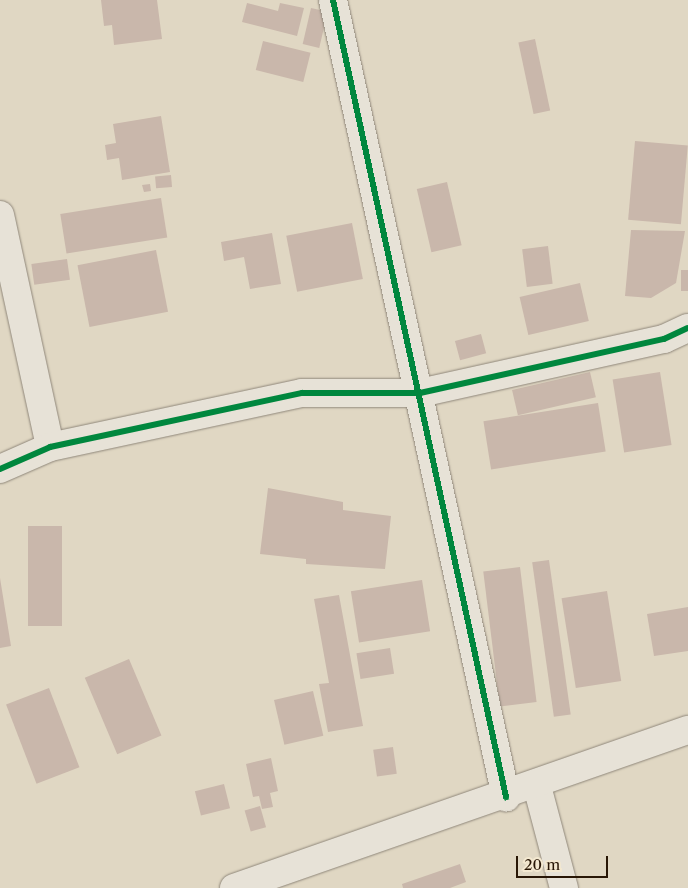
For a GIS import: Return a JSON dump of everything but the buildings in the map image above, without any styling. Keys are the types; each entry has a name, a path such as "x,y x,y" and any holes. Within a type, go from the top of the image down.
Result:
{"street":[{"path":"333,0 420,393 506,797"},
{"path":"0,215 50,447"},
{"path":"0,469 50,447 302,393 420,393 664,339 688,328"},
{"path":"234,888 506,797 688,730"},
{"path":"537,786 564,888"}],"cycle path":[{"path":"333,0 506,797"},
{"path":"0,469 50,447 302,393 420,393 664,339 688,328"}]}
